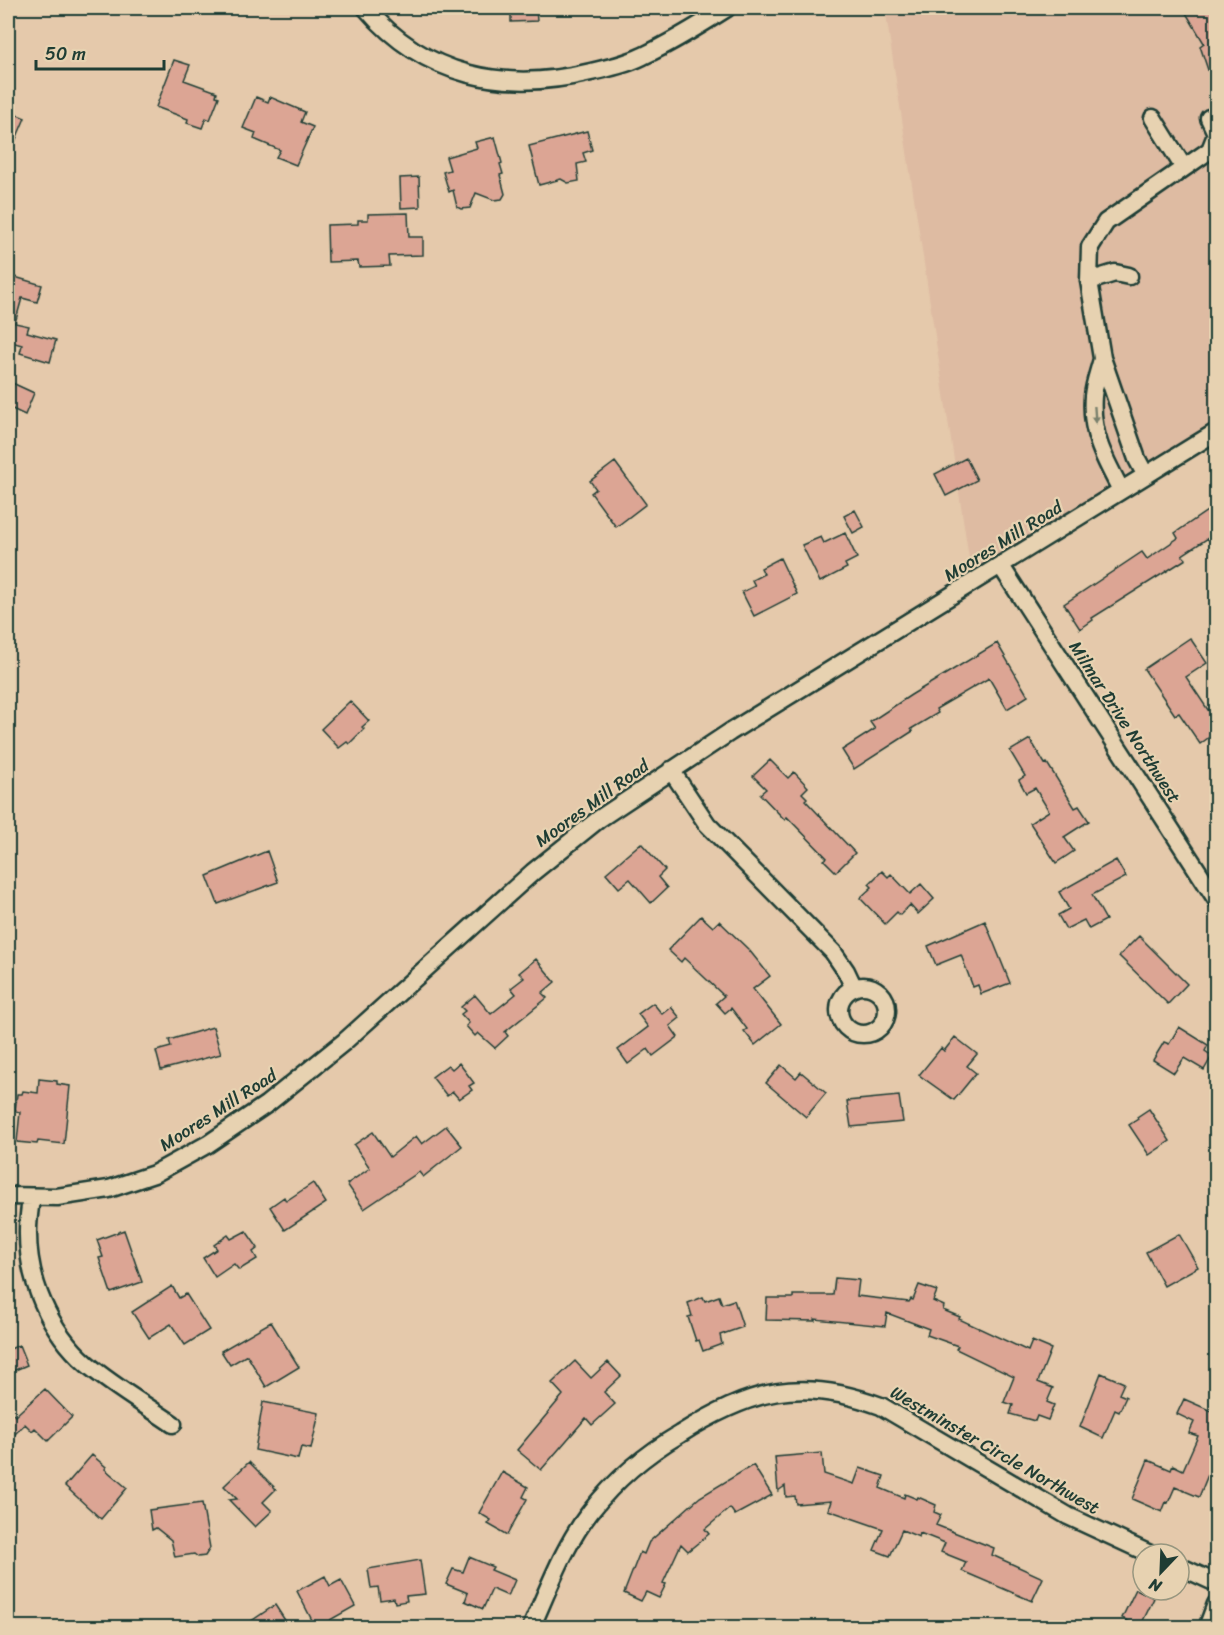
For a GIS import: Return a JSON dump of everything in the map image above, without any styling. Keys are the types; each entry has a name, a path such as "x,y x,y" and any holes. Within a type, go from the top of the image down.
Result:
{"street":[{"path":"366,8 406,44 450,68 470,75 505,81 537,82 566,78 642,57 681,37 727,8"},
{"path":"1153,118 1184,168"},
{"path":"1145,474 1137,459 1102,358 1089,281 1090,247 1106,222 1210,150 1214,129"},
{"path":"1089,281 1115,273 1129,276"},
{"path":"1102,358 1093,396 1096,435 1106,464 1121,490"},
{"name":"Moores Mill Road","path":"8,1197 31,1198 83,1194 133,1182 174,1164 242,1122 344,1042 564,846 599,819 670,770 811,681 1216,432"},
{"name":"Milmar Drive Northwest","path":"1001,566 1216,899"},
{"path":"670,770 707,824 833,952 854,988"},
{"path":"31,1198 27,1229 29,1259 36,1289 49,1316 65,1341 86,1363 173,1424"},
{"name":"Westminster Circle Northwest","path":"531,1628 569,1545 591,1511 617,1481 655,1449 712,1413 745,1399 783,1390 832,1391 881,1406 1068,1516 1131,1545"},
{"path":"1191,1571 1216,1582"},
{"path":"1207,1628 1216,1604"}],"shaded area":[{"path":"885,8 1216,8 1216,412 1183,462 974,591"}],"building":[{"path":"511,8 536,8 537,21 511,22"},
{"path":"1183,8 1216,8 1216,88 1214,88 1200,46 1204,43"},
{"path":"174,60 190,65 184,80 217,92 216,96 219,97 210,120 206,118 202,128 187,123 188,119 156,107"},
{"path":"256,97 268,102 270,97 305,112 301,122 313,127 296,165 276,157 280,150 254,139 256,133 243,128"},
{"path":"8,111 25,118 8,158"},
{"path":"587,131 592,150 583,153 586,162 577,164 579,181 568,183 561,179 539,185 529,146"},
{"path":"495,137 502,163 500,164 503,174 500,175 505,194 502,199 494,200 476,193 470,208 457,207 453,190 449,192 443,172 450,170 446,157 477,148 475,142"},
{"path":"419,177 420,207 401,208 400,178"},
{"path":"408,213 409,237 423,237 423,255 389,256 390,266 359,267 358,261 328,262 327,225 358,224 358,220 368,220 368,214"},
{"path":"8,275 42,285 37,302 22,298 15,323 29,326 27,332 56,340 50,362 20,353 22,345 8,341"},
{"path":"8,381 34,393 25,415 8,407"},
{"path":"966,458 977,480 946,496 935,474"},
{"path":"615,462 646,504 616,527 591,493 596,489 590,481"},
{"path":"1216,505 1216,551 1208,538 1182,555 1186,559 1092,618 1093,620 1080,629 1064,604 1142,552 1147,559 1178,538 1175,533"},
{"path":"855,510 864,527 853,533 844,516"},
{"path":"845,533 857,558 845,564 847,568 820,582 802,545 821,537 824,543"},
{"path":"780,558 797,594 754,616 742,592 755,586 752,580 764,574 761,568"},
{"path":"1190,638 1207,663 1186,677 1208,710 1216,705 1216,732 1200,744 1179,713 1175,715 1144,669"},
{"path":"997,643 1028,696 1007,709 989,678 936,709 938,713 854,769 842,750 875,729 870,722"},
{"path":"350,701 369,721 349,744 347,742 339,748 321,729"},
{"path":"1030,739 1075,808 1079,806 1089,821 1064,837 1074,851 1056,863 1030,823 1049,811 1035,788 1026,793 1019,780 1025,776 1010,751"},
{"path":"770,760 788,778 794,772 808,787 802,793 807,798 805,800 855,853 836,872 824,860 827,858 787,817 785,820 760,794 766,789 753,776"},
{"path":"641,843 665,870 658,877 667,888 651,903 630,879 619,888 606,873"},
{"path":"267,851 278,882 218,904 207,876"},
{"path":"1116,860 1126,877 1092,895 1106,920 1089,929 1084,920 1066,929 1058,915 1069,909 1059,892"},
{"path":"882,871 888,877 891,874 910,894 921,884 934,899 918,914 910,905 900,915 897,912 885,924 860,898 872,887 869,884"},
{"path":"701,916 713,927 719,921 749,950 770,976 753,989 781,1024 755,1045 744,1031 747,1029 731,1008 725,1013 716,1003 724,996 684,958 681,962 668,950"},
{"path":"985,921 1010,983 981,994 978,985 973,987 961,955 936,965 928,946"},
{"path":"1139,936 1187,984 1168,1004 1119,956"},
{"path":"536,959 555,982 542,993 547,998 505,1032 508,1036 495,1048 478,1033 475,1036 466,1026 469,1023 461,1014 465,1011 461,1007 475,995 491,1014 516,994 511,988 524,978 519,973"},
{"path":"653,1003 662,1014 671,1007 680,1018 670,1026 678,1037 653,1056 648,1049 628,1064 618,1050 648,1027 638,1014"},
{"path":"213,1027 221,1054 161,1070 156,1051 171,1047 169,1040"},
{"path":"1179,1027 1208,1045 1205,1051 1212,1056 1204,1070 1184,1058 1174,1073 1153,1060 1164,1042 1169,1044"},
{"path":"955,1037 977,1054 967,1066 976,1073 954,1100 919,1075 941,1048 944,1051"},
{"path":"459,1063 474,1083 469,1086 472,1090 459,1099 453,1092 447,1096 432,1077 448,1065 452,1069"},
{"path":"781,1065 796,1078 801,1072 826,1093 806,1117 766,1083"},
{"path":"39,1079 57,1081 57,1084 70,1086 64,1144 38,1141 37,1144 17,1142 20,1112 15,1111 17,1094 22,1094 23,1091 38,1093"},
{"path":"899,1096 903,1122 851,1127 847,1101"},
{"path":"1149,1109 1170,1141 1149,1155 1129,1125"},
{"path":"446,1126 462,1146 423,1177 419,1172 364,1209 347,1184 370,1168 354,1145 373,1132 390,1157 416,1136 422,1144"},
{"path":"313,1183 326,1203 285,1230 270,1207 284,1197 286,1201"},
{"path":"124,1230 142,1282 111,1293 99,1258 103,1257 97,1240"},
{"path":"246,1231 258,1248 253,1252 257,1259 239,1270 234,1264 215,1277 203,1258 217,1249 214,1245 228,1235 231,1239"},
{"path":"1179,1234 1198,1267 1164,1286 1146,1252"},
{"path":"835,1278 859,1280 857,1296 909,1302 913,1300 919,1285 937,1291 933,1301 944,1306 943,1310 960,1317 959,1319 1028,1351 1032,1341 1051,1349 1038,1382 1053,1388 1047,1402 1054,1405 1048,1420 1037,1416 1035,1421 1010,1414 1013,1405 1004,1402 1014,1377 956,1349 958,1346 927,1335 929,1329 887,1313 885,1326 815,1319 815,1321 766,1320 767,1298 793,1298 793,1295 833,1295"},
{"path":"172,1286 179,1298 186,1294 209,1330 185,1345 171,1324 149,1338 132,1312"},
{"path":"719,1296 722,1304 734,1300 743,1327 720,1335 722,1344 703,1351 699,1340 696,1341 688,1317 692,1316 688,1303 703,1297 705,1301"},
{"path":"271,1322 299,1367 266,1387 247,1355 230,1365 221,1351"},
{"path":"19,1345 27,1365 8,1373 8,1350"},
{"path":"575,1361 591,1378 608,1362 621,1376 604,1392 615,1404 592,1425 586,1418 541,1470 517,1450 563,1395 552,1383"},
{"path":"1101,1373 1124,1383 1119,1394 1126,1397 1119,1412 1115,1410 1103,1438 1080,1427"},
{"path":"45,1389 72,1417 48,1441 35,1428 32,1431 25,1424 8,1441 8,1408 15,1416"},
{"path":"1184,1399 1216,1413 1216,1455 1199,1497 1175,1487 1162,1512 1132,1499 1148,1460 1171,1470 1173,1465 1183,1470 1198,1436 1189,1433 1194,1422 1177,1414"},
{"path":"263,1402 319,1413 311,1449 301,1447 298,1459 255,1450"},
{"path":"822,1453 824,1474 854,1484 860,1468 884,1476 880,1488 904,1498 905,1494 936,1505 934,1512 941,1515 936,1525 994,1548 992,1555 1043,1578 1032,1601 962,1571 966,1562 941,1552 945,1543 920,1533 919,1537 902,1530 890,1556 874,1550 883,1529 828,1510 831,1501 796,1504 795,1496 786,1497 785,1486 778,1491 775,1457"},
{"path":"92,1455 127,1488 101,1519 65,1486"},
{"path":"249,1462 276,1489 263,1502 272,1511 255,1527 229,1500 237,1499 224,1486"},
{"path":"753,1465 772,1495 735,1515 730,1508 705,1529 709,1534 688,1551 681,1544 663,1583 666,1584 659,1598 646,1592 641,1601 624,1593 640,1552 644,1554 649,1542 700,1497"},
{"path":"502,1472 528,1487 523,1497 527,1499 507,1535 488,1524 491,1520 479,1513"},
{"path":"202,1503 210,1548 205,1556 198,1557 194,1554 175,1557 171,1540 156,1528 152,1530 149,1510"},
{"path":"469,1557 515,1580 508,1596 492,1589 483,1609 465,1601 468,1593 446,1584 453,1569 463,1572"},
{"path":"420,1560 425,1594 406,1596 407,1601 395,1603 394,1598 380,1600 378,1587 371,1588 368,1569"},
{"path":"325,1576 330,1586 341,1580 355,1606 316,1628 297,1591"},
{"path":"1131,1599 1131,1602 1152,1602 1140,1627 1122,1618"},
{"path":"275,1605 290,1628 241,1628"}]}
